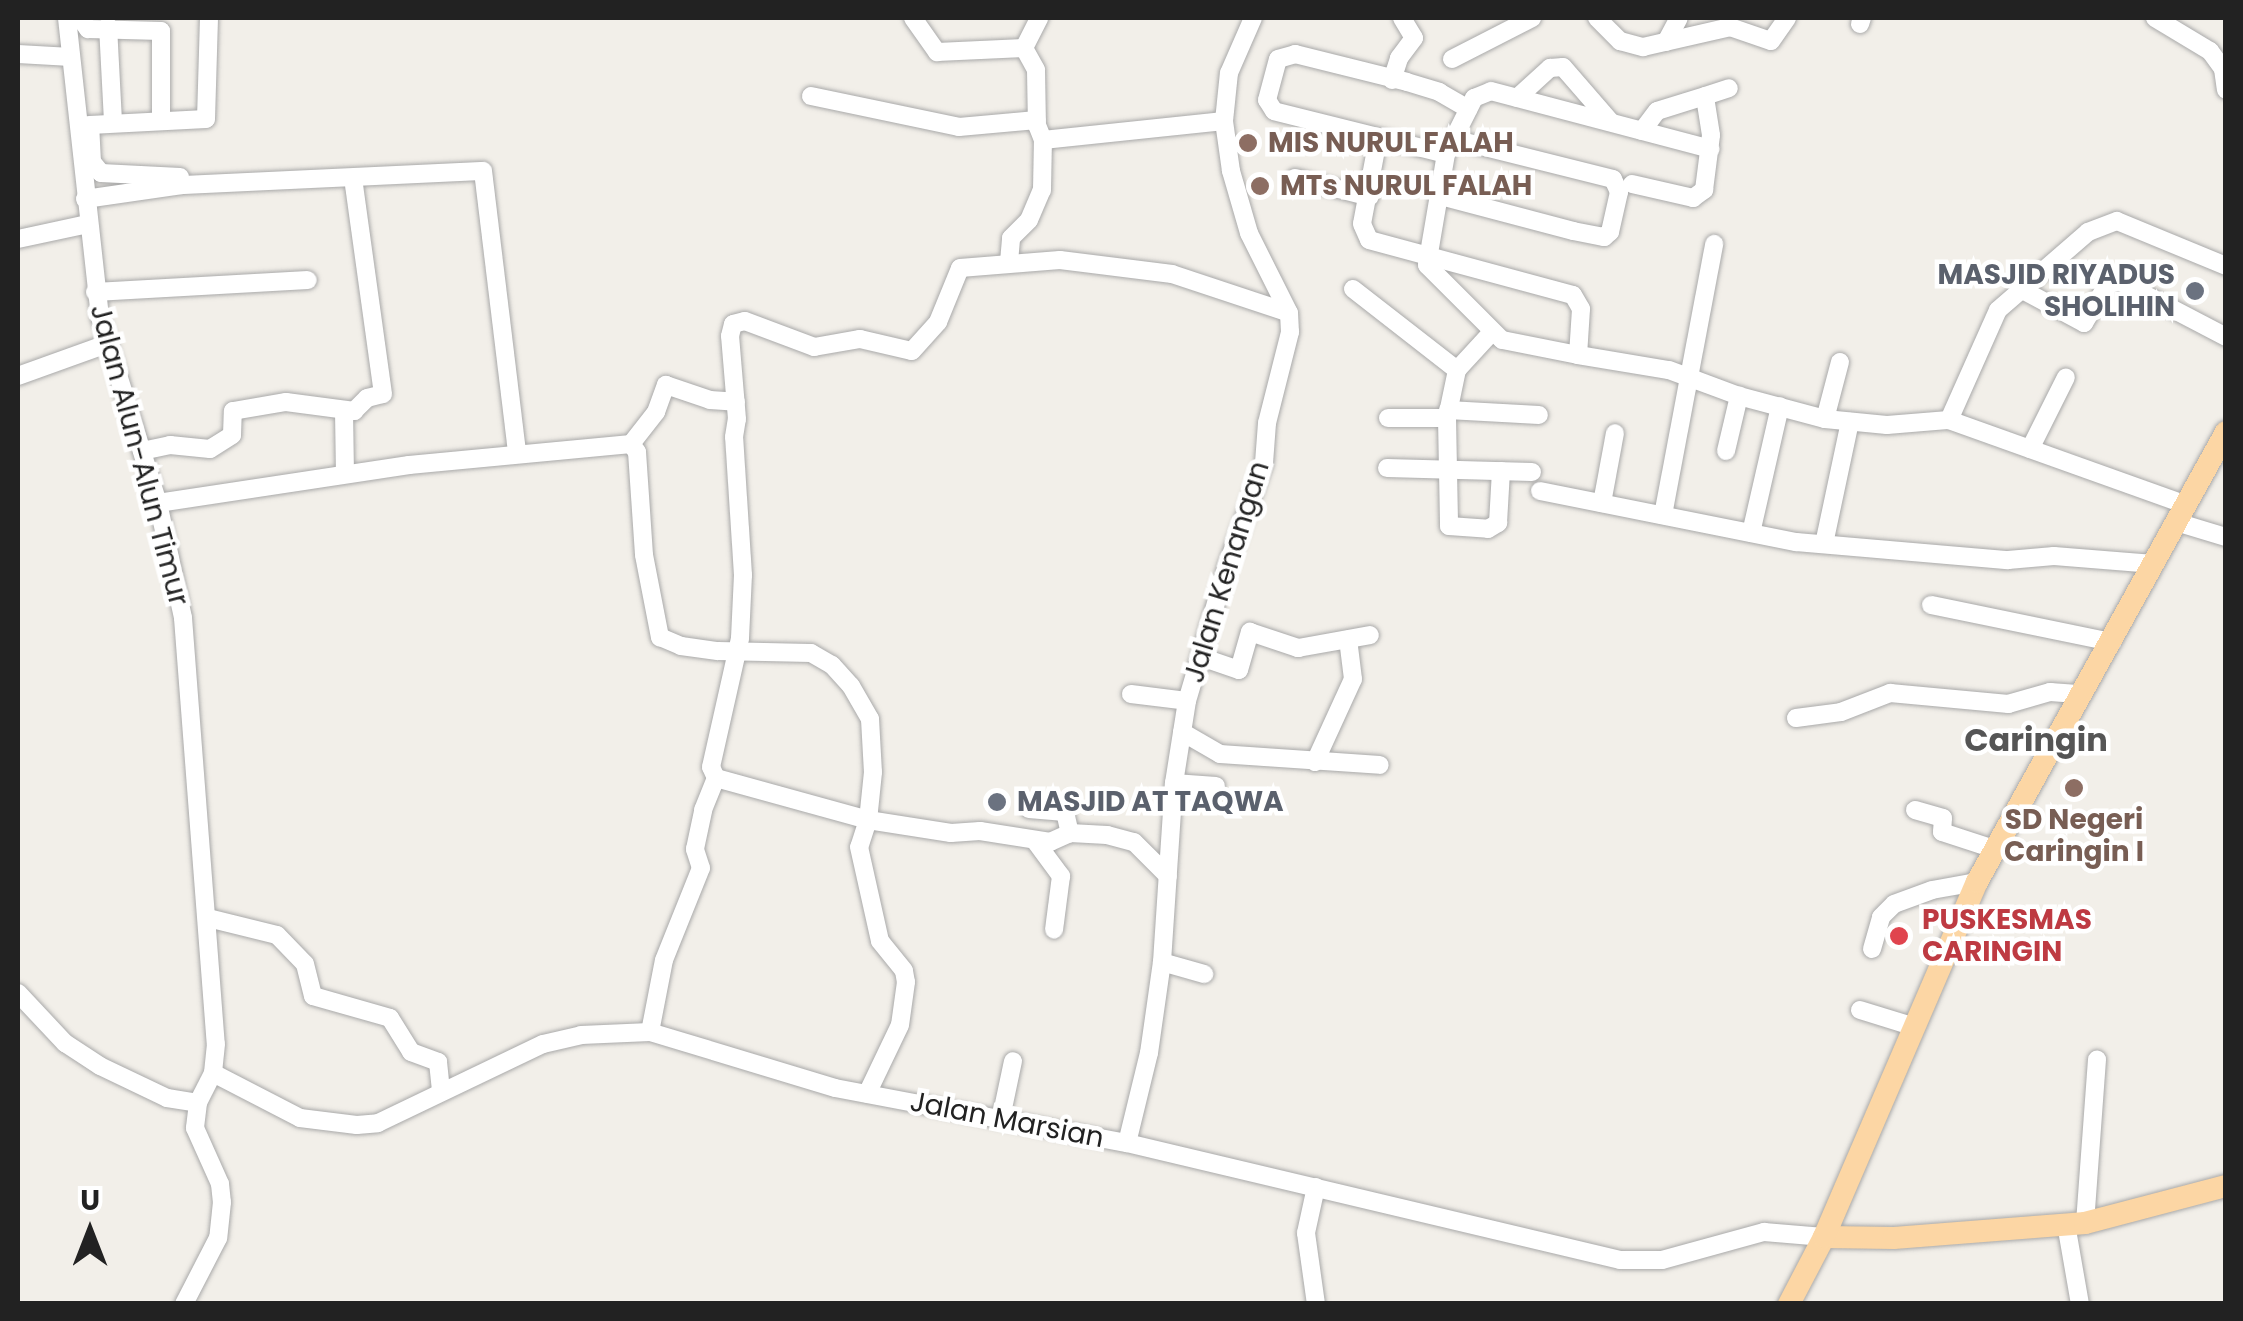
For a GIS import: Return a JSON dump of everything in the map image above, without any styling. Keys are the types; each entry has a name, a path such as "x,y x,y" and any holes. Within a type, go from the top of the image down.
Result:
{"main road":[{"path":"1789,1304 1824,1238 1977,882 2226,432"},
{"path":"1824,1238 1894,1238 2076,1223 2226,1186"}],"street":[{"name":"Jalan Alun-Alun Timur","path":"67,18 95,292 107,344 158,503 182,618 208,918 216,1044 213,1073"},
{"path":"80,18 88,29 108,26 160,30 161,120"},
{"path":"198,176 107,175 96,170 90,125 161,120 200,122 208,115 209,18"},
{"path":"913,18 937,52 1024,48"},
{"path":"1024,48 1039,18"},
{"path":"1254,18 1229,72 1224,121 1231,171 1249,233 1289,313"},
{"path":"1392,80 1399,58 1414,38 1402,18"},
{"path":"1598,18 1618,26 1631,46 1666,42 1732,22 1771,41 1787,18"},
{"path":"1666,42 1678,18"},
{"path":"2156,18 2210,51 2223,69 2226,90"},
{"path":"1452,58 1521,20"},
{"path":"108,26 113,122"},
{"path":"1009,262 1012,238 1029,220 1042,190 1044,140 1038,120 1036,70 1024,48"},
{"path":"1437,195 1604,236 1610,232 1618,192 1613,179 1449,147 1378,139 1274,111 1267,100 1278,59 1288,52 1438,92 1469,108"},
{"path":"18,54 71,57"},
{"path":"1517,98 1550,68 1564,66 1610,121"},
{"path":"1642,131 1657,111 1729,88"},
{"path":"1710,150 1610,121 1484,92 1474,98 1449,147 1427,264 1492,332 1512,343 1690,378 1738,396 1825,419 1887,425 1950,420 2030,449 2226,537"},
{"path":"812,96 959,127 1038,120"},
{"path":"1632,184 1700,196 1710,150 1705,96"},
{"path":"1044,140 1224,121"},
{"path":"1378,139 1362,224 1372,243 1573,295 1581,309 1578,355"},
{"path":"85,198 182,185 483,172 517,453"},
{"path":"142,451 162,446 210,449 232,435 232,412 266,403 314,403 356,410 367,398 385,390 353,178"},
{"path":"1294,178 1370,197"},
{"path":"1950,420 1998,310 2088,232 2117,220 2226,266"},
{"path":"18,239 88,224"},
{"path":"1663,515 1714,244"},
{"path":"650,1032 664,960 701,868 696,849 703,810 716,778 711,767 740,638 743,575 734,437 733,324 745,321 814,347 860,339 912,351 938,322 960,268 1060,260 1172,274 1289,313"},
{"path":"95,292 308,280"},
{"path":"2019,288 2084,323 2107,285 2119,281 2226,337"},
{"path":"1353,289 1457,370"},
{"name":"Jalan Kenangan","path":"1127,1143 1148,1054 1162,962 1174,783 1187,701 1227,566 1264,463 1267,423 1290,332 1289,313"},
{"path":"1492,332 1457,370 1448,414 1446,522 1457,529 1488,529 1498,523 1501,471"},
{"path":"18,376 107,344"},
{"path":"1825,419 1840,362"},
{"path":"2030,449 2066,376"},
{"path":"158,503 344,474 631,444 656,412 666,386 710,400 736,402"},
{"path":"1726,451 1738,396"},
{"path":"1751,532 1780,406"},
{"path":"344,411 344,474"},
{"path":"1388,418 1448,414 1539,416"},
{"path":"1824,544 1850,422"},
{"path":"1602,503 1615,433"},
{"path":"631,444 637,452 644,555 657,633 681,646 735,652 811,653 832,665 851,686 870,719 875,744 868,820 860,847 880,941 904,971 906,982 900,1025 868,1094"},
{"path":"1387,468 1532,472"},
{"path":"1540,491 1824,544 2008,560 2054,556 2154,564"},
{"path":"1931,605 2112,642"},
{"path":"1201,657 1239,670 1250,632 1298,648 1370,635"},
{"path":"1314,762 1353,679 1348,638"},
{"path":"1796,718 1841,712 1890,693 2008,704 2050,692 2082,694"},
{"path":"1131,694 1187,701"},
{"path":"1182,732 1220,754 1380,764"},
{"path":"716,778 868,820 1035,841 1050,842 1070,833 1134,842 1168,876"},
{"path":"1174,783 1216,786"},
{"path":"1029,810 1065,812 1070,833"},
{"path":"1915,810 1943,818 1942,832 1996,850"},
{"path":"1035,841 1061,876 1054,930"},
{"path":"1872,948 1881,917 1894,904 1932,890 1977,882"},
{"path":"208,918 277,935 305,964 312,996 390,1018 411,1052 438,1062 441,1092"},
{"path":"1162,962 1204,974"},
{"path":"18,993 65,1043 100,1066 167,1098 198,1104"},
{"path":"1860,1010 1915,1027"},
{"name":"Jalan Marsian","path":"213,1073 284,1111 336,1125 378,1123 543,1044 581,1034 650,1032 868,1094 1127,1143 1632,1261 1662,1260 1764,1232 1824,1238"},
{"path":"2080,1304 2076,1223 2097,1060"},
{"path":"1001,1118 1013,1061"},
{"path":"184,1304 214,1250 222,1220 220,1184 195,1128 198,1104 213,1073"},
{"path":"1316,1187 1306,1233 1316,1304"}],"place":[{"name":"MIS NURUL FALAH","path":"1248,143"},
{"name":"MTs NURUL FALAH","path":"1260,186"},
{"name":"MASJID RIYADUS SHOLIHIN","path":"2195,291"},
{"name":"SD Negeri Caringin I","path":"2074,788"},
{"name":"MASJID AT TAQWA","path":"997,802"},
{"name":"PUSKESMAS CARINGIN","path":"1899,936"}],"district":[{"name":"Caringin","path":"2036,740"}]}
